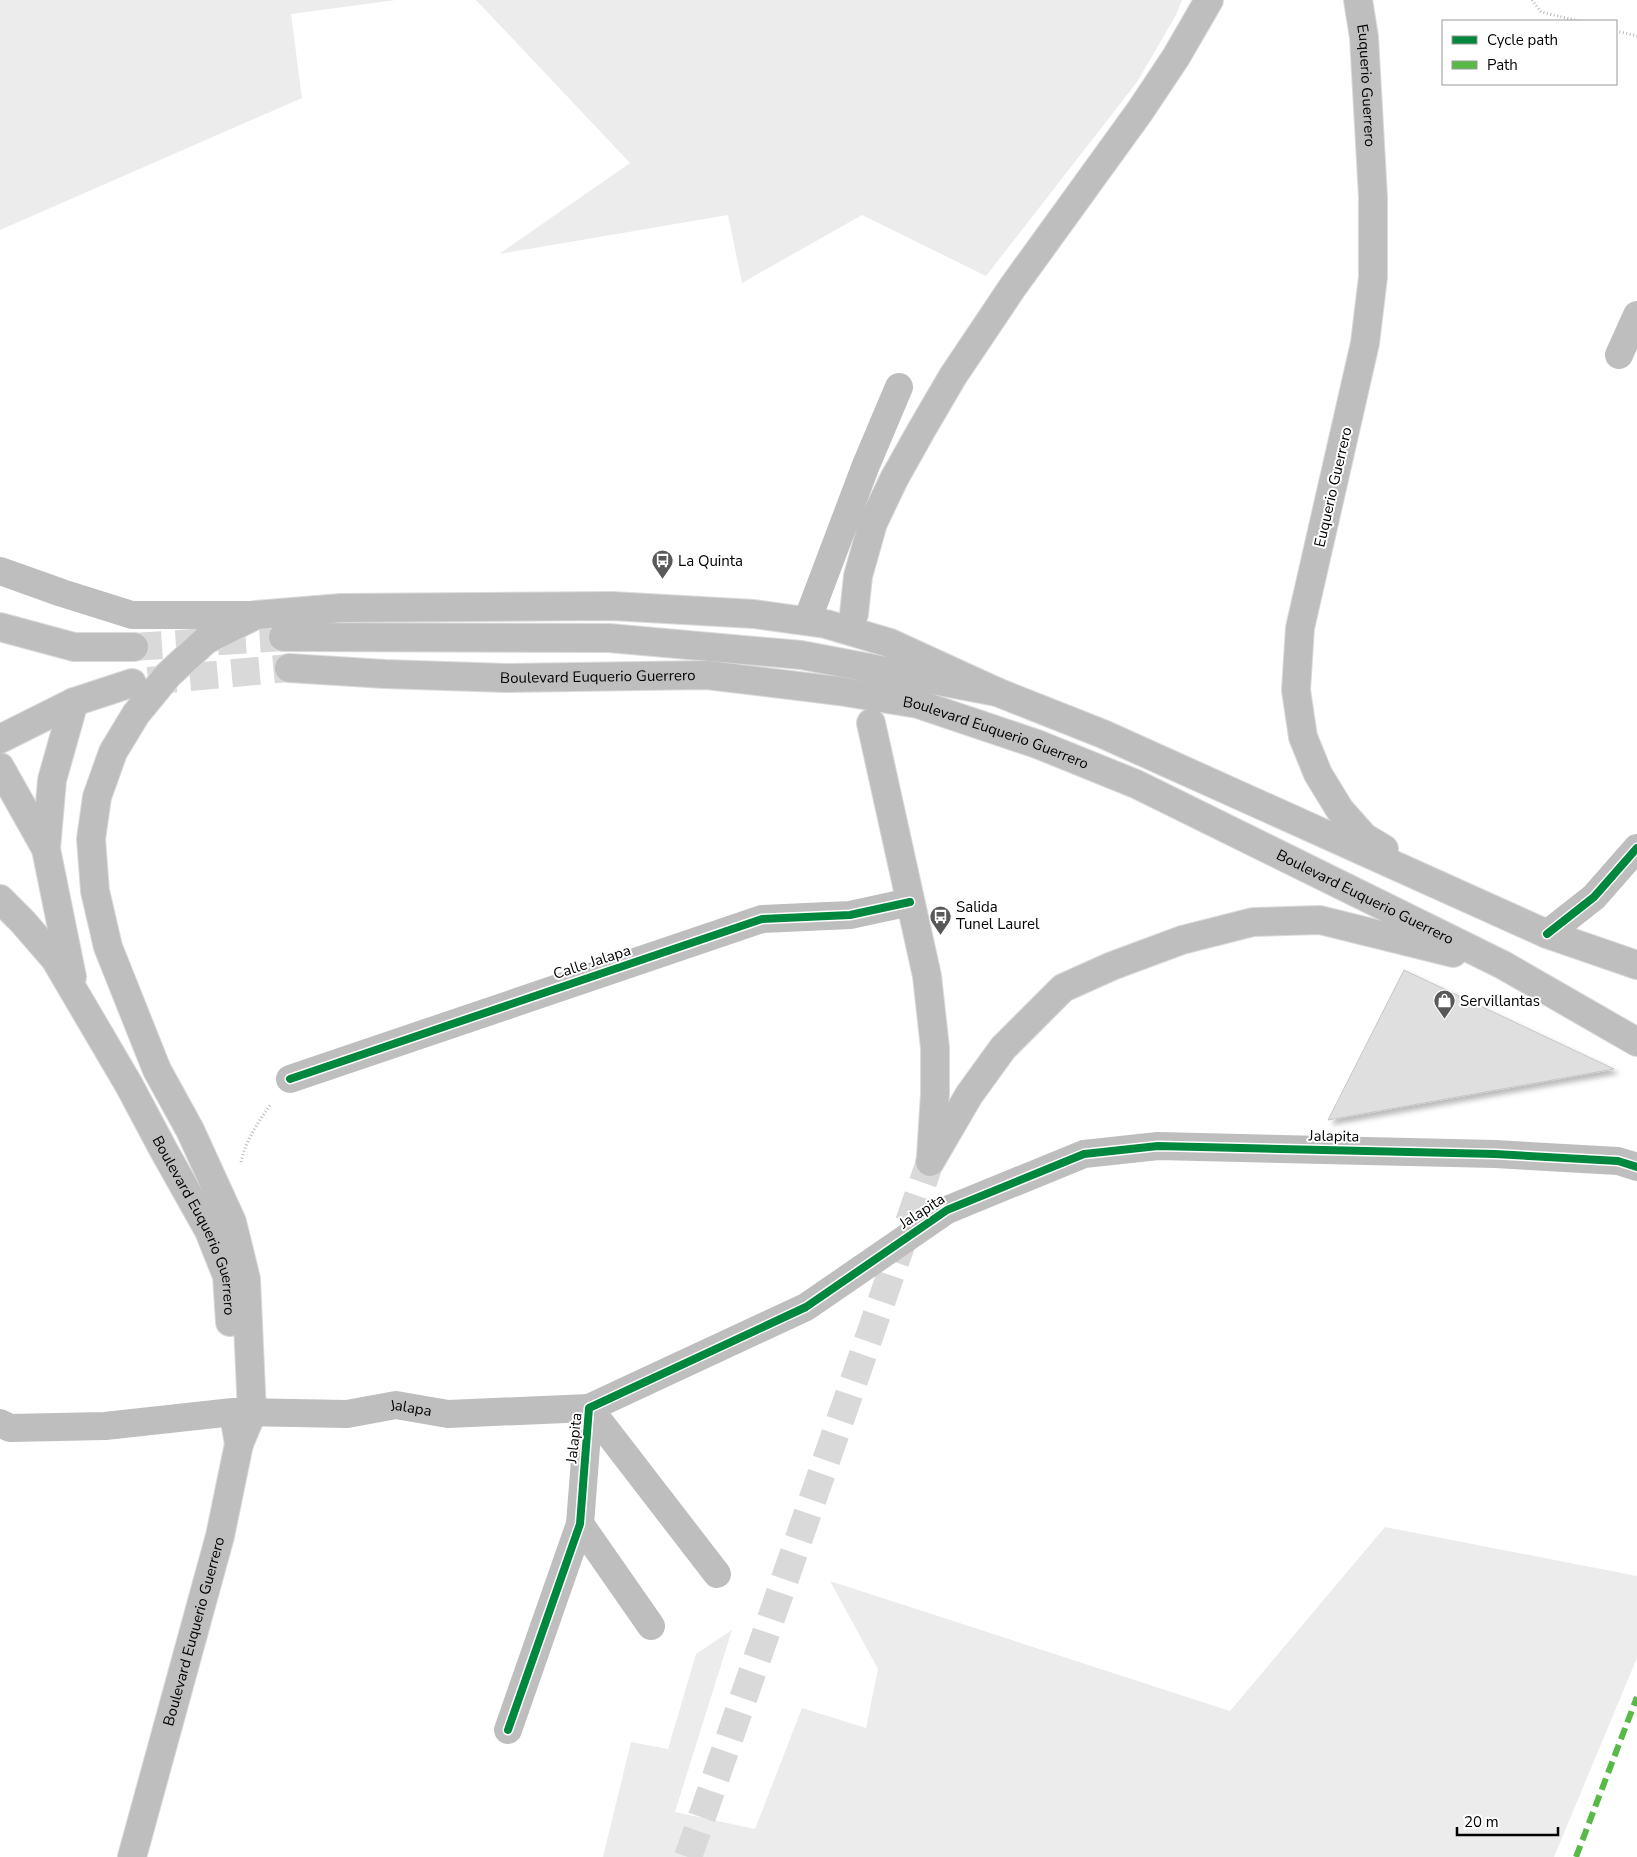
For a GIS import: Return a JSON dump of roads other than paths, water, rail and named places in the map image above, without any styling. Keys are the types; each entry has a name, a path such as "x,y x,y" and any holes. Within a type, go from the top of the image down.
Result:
{"main road":[{"path":"854,614 858,576 873,523 894,479 922,429 953,376 1012,288 1140,111 1176,57 1209,0"},
{"name":"Euquerio Guerrero","path":"1358,0 1364,37 1373,197 1373,277 1365,343 1300,628 1296,690 1303,736 1318,774 1340,810 1364,837 1466,898"},
{"path":"1619,354 1637,315"},
{"path":"807,621 866,465 899,386"},
{"path":"0,571 62,594 132,615 256,615 341,608 612,606 754,614 826,624 890,642 998,692"},
{"path":"242,1412 246,1279 232,1222 190,1130 157,1070 108,947 95,891 91,839 97,797 114,752 136,714 168,675 206,640 256,615"},
{"path":"0,627 74,647 134,647"},
{"name":"Boulevard Euquerio Guerrero","path":"284,637 609,638 801,655 998,692 1104,734 1466,898"},
{"name":"Boulevard Euquerio Guerrero","path":"289,668 385,674 506,678 707,675 839,690 918,704 1037,744 1136,784 1503,965 1637,1042"},
{"path":"0,739 74,702 132,683"},
{"path":"74,702 52,780 46,849 75,993"},
{"path":"871,723 927,976 935,1048 935,1094 930,1162 969,1095 1003,1048 1063,988 1112,966 1182,940 1253,922 1320,920 1503,965"},
{"path":"0,767 46,849"},
{"path":"1547,934 1594,897 1637,848"},
{"path":"1466,898 1547,934 1637,965"},
{"name":"Boulevard Euquerio Guerrero","path":"0,899 55,959 129,1085 162,1149 209,1231 226,1276 242,1412 239,1444 220,1536 132,1857"},
{"name":"Calle Jalapa","path":"290,1079 762,919 850,915 910,902"},
{"name":"Jalapita","path":"508,1730 580,1524 589,1408 806,1307 947,1210 1084,1154 1158,1146 1504,1155 1618,1161 1637,1167"},
{"name":"Jalapa","path":"0,1423 10,1428 105,1426 242,1412 347,1414 396,1405 448,1414 589,1408"},
{"path":"589,1408 717,1574"},
{"path":"580,1524 651,1626"}],"tunnel":[{"path":"134,647 283,637"},
{"path":"148,681 289,668"},
{"path":"688,1857 930,1162"}],"place":[{"name":"La Quinta","path":"662,580"},
{"name":"Salida Tunel Laurel","path":"940,935"},
{"name":"Servillantas","path":"1444,1020"}]}
